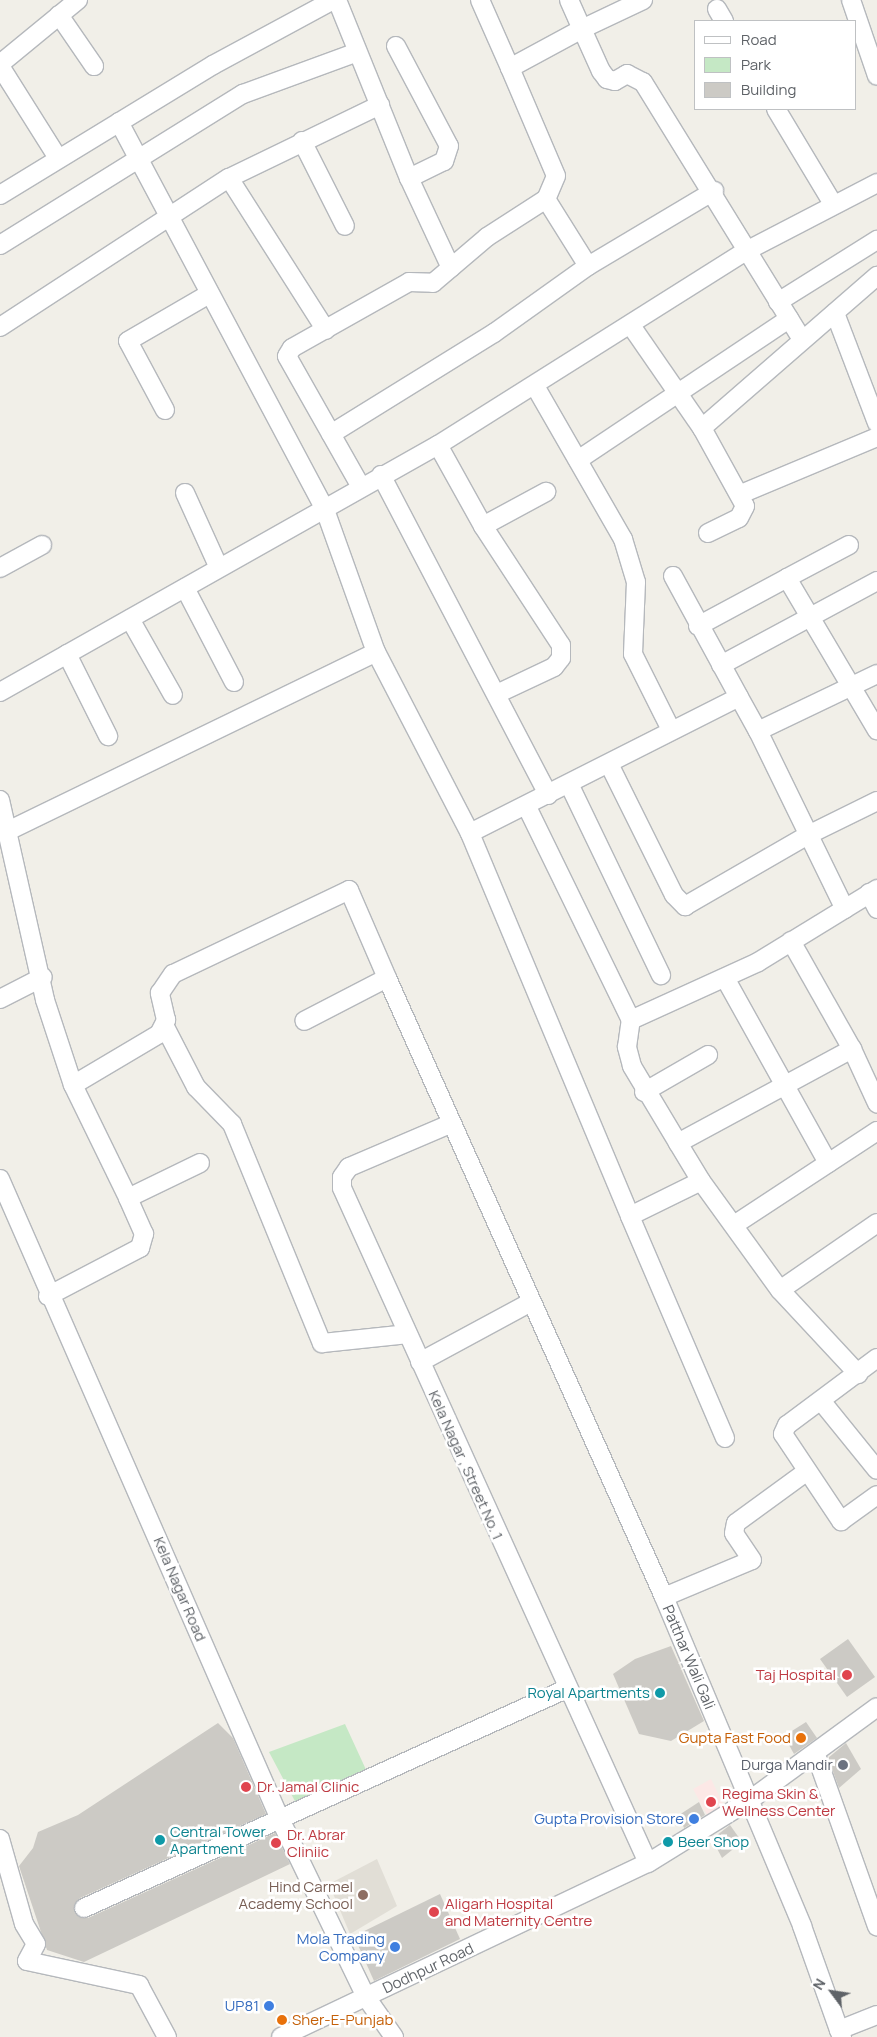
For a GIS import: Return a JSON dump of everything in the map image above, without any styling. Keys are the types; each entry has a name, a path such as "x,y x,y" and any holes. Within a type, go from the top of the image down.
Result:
{"street":[{"path":"58,158 0,65 78,0"},
{"path":"0,195 119,122 333,0"},
{"path":"338,0 409,178 451,268"},
{"path":"360,487 331,434 287,363 292,348 409,282 433,283 487,237 546,199 556,176 480,0"},
{"path":"569,0 607,80 615,81 628,74 643,82 714,191 746,251 802,339"},
{"path":"510,68 582,29 643,0"},
{"path":"852,0 877,76"},
{"path":"59,15 94,66"},
{"path":"396,46 449,146 444,161 409,178"},
{"path":"0,245 243,94 358,52"},
{"path":"0,327 167,216 229,178 302,141 380,105"},
{"path":"777,110 833,204"},
{"path":"119,122 167,216 324,507 376,652 470,833 725,1438"},
{"path":"302,141 345,226"},
{"path":"229,178 326,330"},
{"path":"0,692 324,507 438,445 632,327 746,251 833,204 877,183"},
{"path":"331,434 494,333 588,266 714,191"},
{"path":"546,199 588,266"},
{"path":"778,302 877,240"},
{"path":"702,428 802,339 877,276"},
{"path":"165,410 128,341 209,294"},
{"path":"834,313 877,423"},
{"path":"578,460 675,392 789,319"},
{"path":"632,327 675,392 702,428 741,494 744,513 708,533"},
{"path":"535,386 578,460 632,564 637,606 632,654 672,730"},
{"path":"741,494 877,436"},
{"path":"438,445 483,526 562,645 561,658 554,668 497,694"},
{"path":"381,475 497,694 548,795"},
{"path":"483,526 546,492"},
{"path":"185,493 219,568"},
{"path":"0,568 42,545"},
{"path":"698,626 848,545"},
{"path":"673,576 698,626 758,731 806,836 845,909"},
{"path":"787,578 813,616 853,684 877,730"},
{"path":"721,665 877,581"},
{"path":"185,588 234,682"},
{"path":"130,619 173,695"},
{"path":"8,831 376,652"},
{"path":"67,654 108,736"},
{"path":"758,731 877,674"},
{"path":"470,833 570,786 672,730 740,697"},
{"path":"609,764 674,895 685,906 806,836 877,802"},
{"path":"570,786 661,975"},
{"path":"0,800 43,976 58,1048 73,1086 144,1234 140,1248 48,1296"},
{"path":"527,807 631,1020 627,1047 644,1092 701,1181 780,1290 858,1374"},
{"name":"Patthar Wali Gali","path":"165,1027 160,993 173,974 350,890 450,1124 664,1597 750,1800 840,2033"},
{"path":"631,1020 725,978 845,909 874,897"},
{"path":"791,941 852,1049 876,1099"},
{"path":"0,999 43,976"},
{"path":"304,1021 387,978"},
{"path":"725,978 828,1163"},
{"path":"73,1086 165,1027 196,1087 232,1124 322,1343 407,1334"},
{"path":"678,1143 787,1088 852,1049"},
{"path":"644,1092 708,1055"},
{"name":"Kela Nagar , Street No. 1","path":"450,1124 349,1167 342,1177 342,1188 566,1689 648,1862"},
{"path":"734,1225 877,1132"},
{"path":"128,1198 200,1163"},
{"name":"Kela Nagar Road","path":"0,1179 48,1296 279,1818 366,1997 394,2037"},
{"path":"630,1216 701,1181"},
{"path":"780,1290 877,1223"},
{"path":"420,1362 531,1302"},
{"path":"877,1358 822,1402 788,1425 783,1434 806,1472 841,1521 877,1496"},
{"path":"822,1402 877,1470"},
{"path":"664,1597 752,1560 734,1533 736,1523 806,1472"},
{"path":"84,1908 566,1689"},
{"name":"Dodhpur Road","path":"281,2037 648,1862 750,1800 816,1755 877,1707"},
{"path":"816,1755 877,1926"},
{"path":"0,1838 24,1924 36,1944 27,1961 139,1985 168,2037"},
{"path":"840,2033 877,2015"}],"shaded area":[{"name":"Regima Skin & Wellness Center","path":"711,1779 728,1814 712,1824 693,1789"},
{"name":"Hind Carmel Academy School","path":"377,1859 397,1906 350,1934 329,1884"}],"green space":[{"path":"345,1724 368,1774 297,1805 269,1752"}],"building":[{"path":"848,1639 875,1677 847,1697 820,1659"},
{"name":"Royal Apartments","path":"671,1646 704,1721 671,1741 639,1734 613,1674 635,1659"},
{"name":"Gupta Fast Food","path":"806,1722 817,1738 794,1754 784,1736"},
{"name":"Central Tower Apartment","path":"218,1723 233,1738 266,1814 80,1898 75,1913 88,1918 275,1833 290,1864 84,1962 47,1950 19,1866 33,1848 38,1832 78,1815"},
{"name":"Durga Mandir","path":"846,1743 861,1769 839,1788 828,1758"},
{"name":"Gupta Provision Store","path":"699,1802 705,1815 684,1828 679,1815"},
{"path":"730,1825 742,1842 722,1858 712,1839"},
{"name":"Mola Trading Company","path":"440,1894 460,1939 374,1981 354,1936"}],"place":[{"name":"Taj Hospital","path":"847,1675"},
{"name":"Royal Apartments","path":"660,1693"},
{"name":"Gupta Fast Food","path":"801,1738"},
{"name":"Durga Mandir","path":"843,1765"},
{"name":"Dr. Jamal Clinic","path":"246,1787"},
{"name":"Regima Skin & Wellness Center","path":"711,1802"},
{"name":"Gupta Provision Store","path":"694,1819"},
{"name":"Central Tower Apartment","path":"160,1840"},
{"name":"Beer Shop","path":"668,1842"},
{"name":"Dr. Abrar Cliniic","path":"276,1843"},
{"name":"Hind Carmel Academy School","path":"363,1895"},
{"name":"Aligarh Hospital and Maternity Centre","path":"434,1912"},
{"name":"Mola Trading Company","path":"395,1947"},
{"name":"UP81","path":"269,2006"},
{"name":"Sher-E-Punjab","path":"282,2020"}]}
